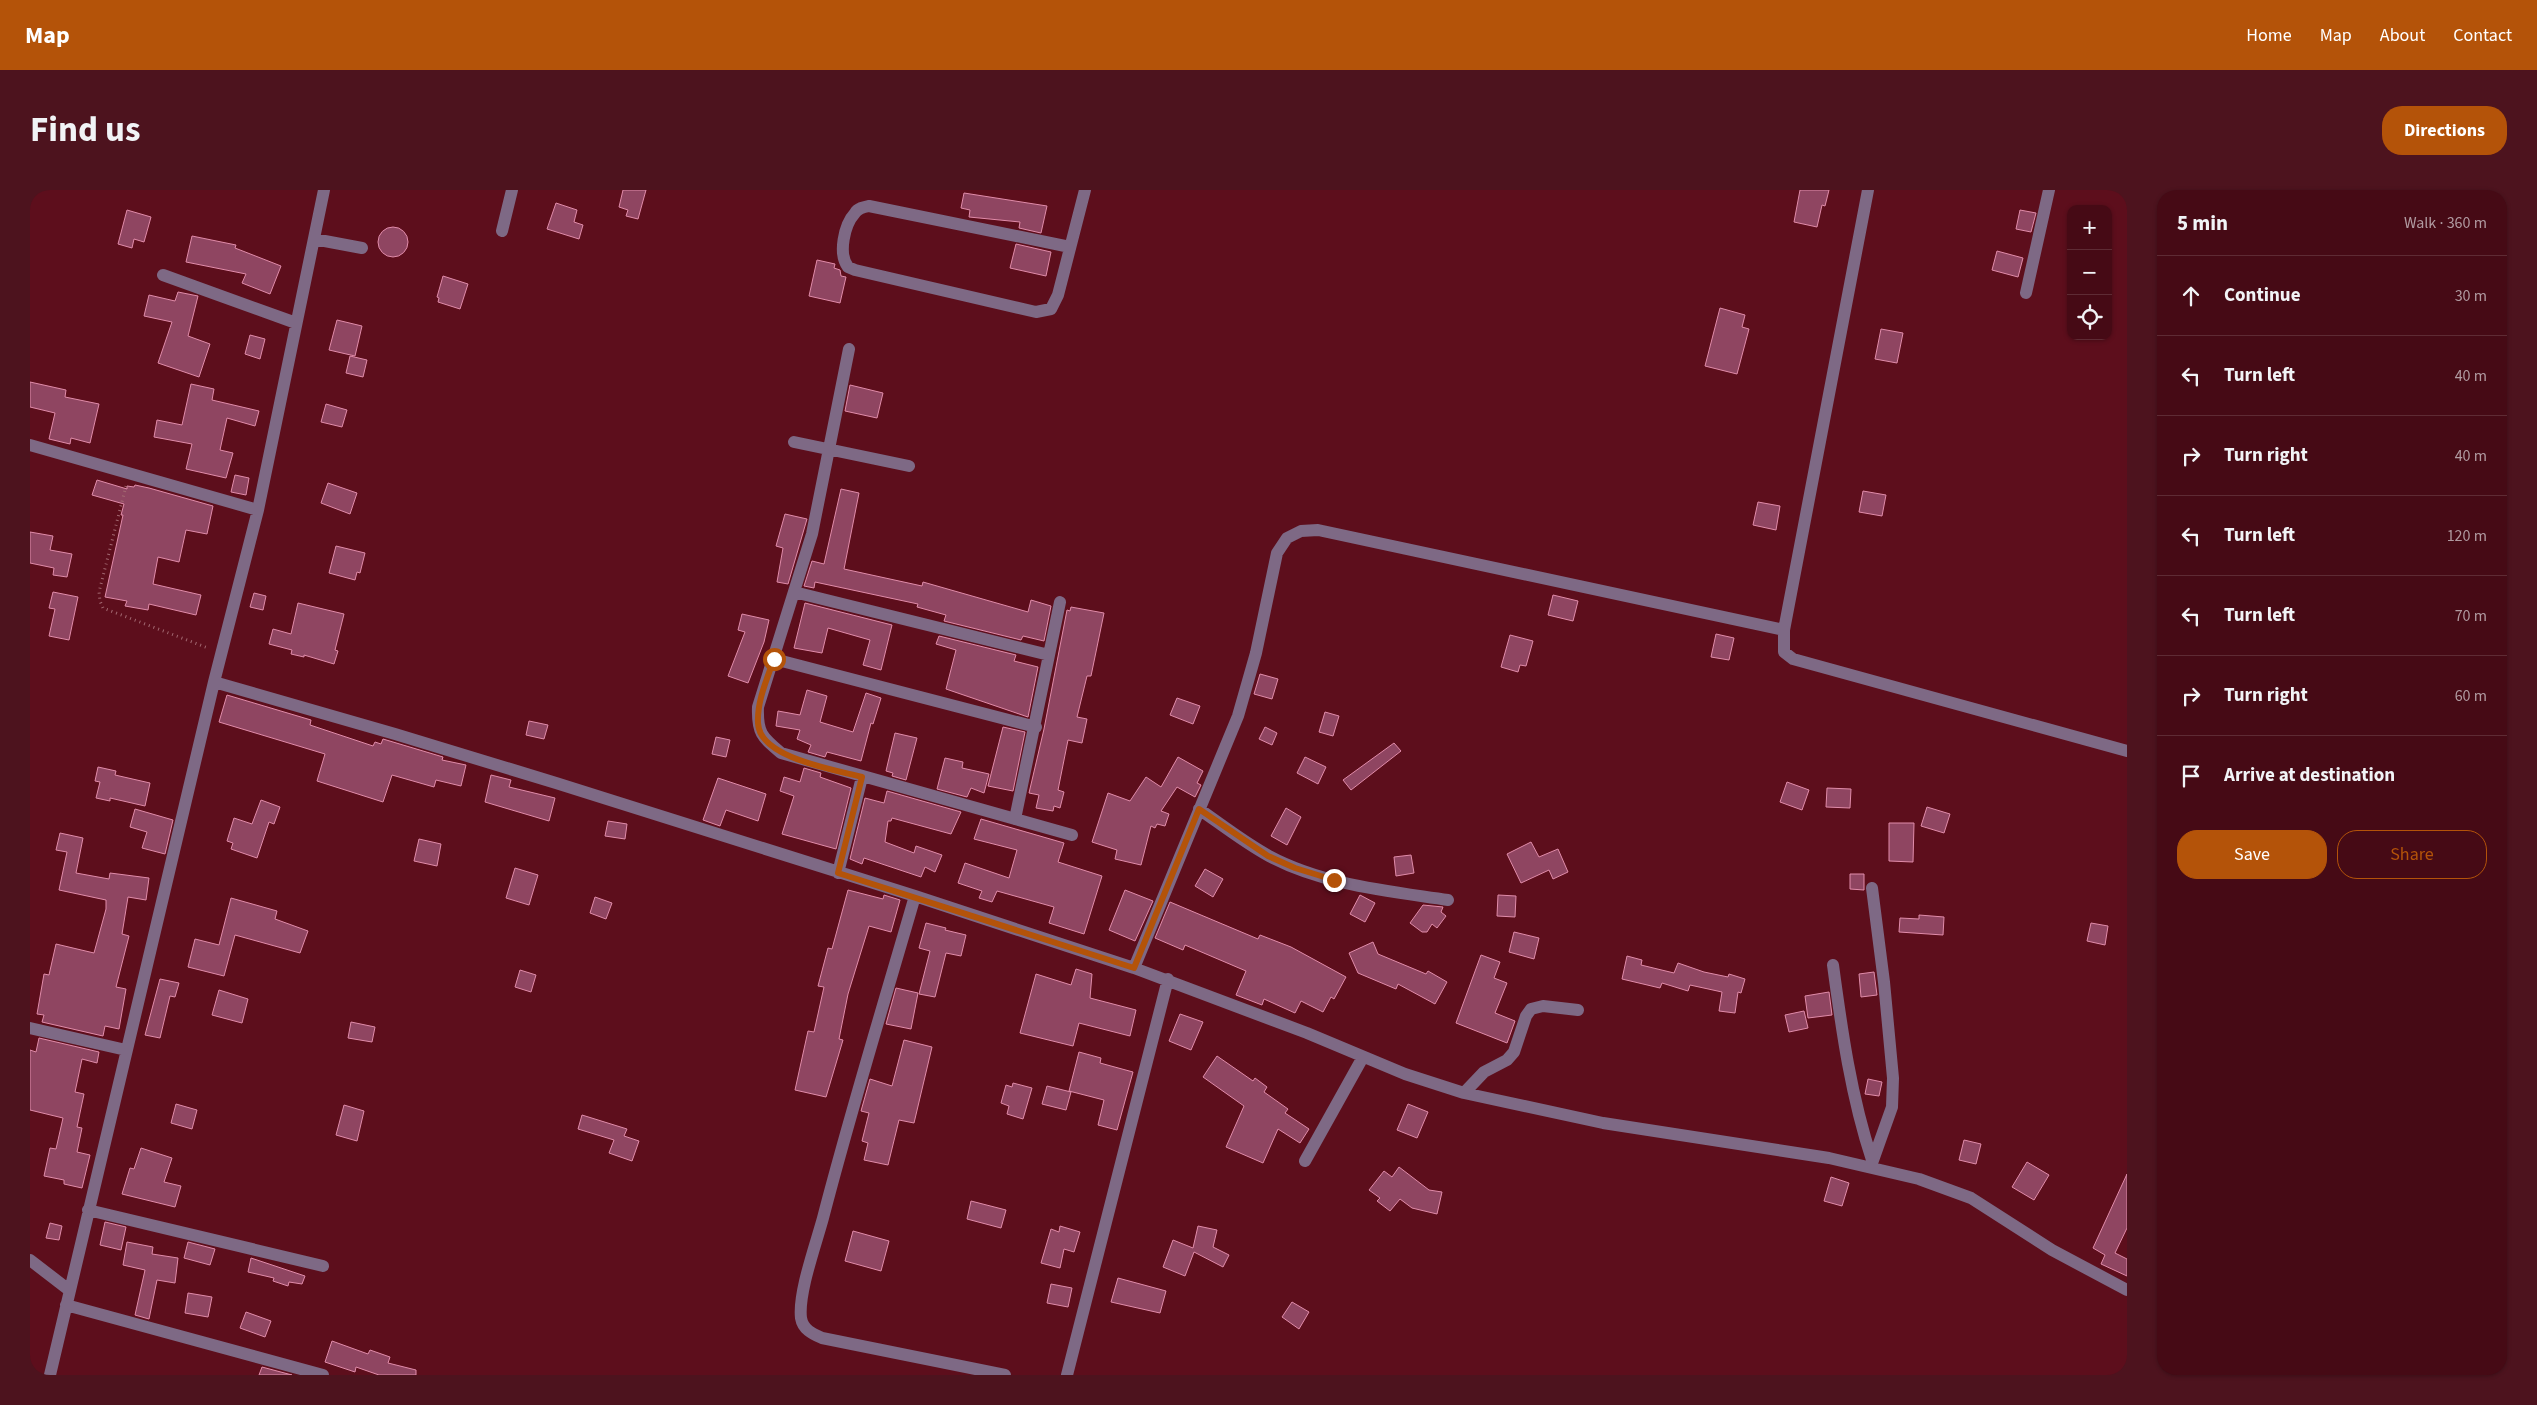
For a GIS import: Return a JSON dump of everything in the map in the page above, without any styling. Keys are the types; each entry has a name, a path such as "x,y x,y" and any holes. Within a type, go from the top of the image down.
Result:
{"street":[{"path":"50,1375 214,682 258,510 324,190"},
{"path":"502,231 512,190"},
{"path":"1070,247 869,206 855,212 850,221 843,256 848,267 855,270 1036,312 1051,309 1055,303 1070,247 1085,190"},
{"path":"1868,190 1784,630 1784,652 1793,659 2127,752"},
{"path":"2026,293 2049,190"},
{"path":"314,239 362,248"},
{"path":"163,275 296,324"},
{"path":"849,349 812,534 758,707 757,725 764,738 781,753 1072,835"},
{"path":"794,442 909,466"},
{"path":"30,445 258,510"},
{"path":"1134,968 1238,716 1256,653 1277,553 1288,538 1301,531 1318,530 1784,630"},
{"path":"794,592 1049,655"},
{"path":"1016,819 1060,602"},
{"path":"774,659 1036,727"},
{"path":"214,682 405,737 915,896 1134,968 1363,1057 1464,1093 1603,1123 1871,1163 1971,1198 2052,1250 2127,1290"},
{"path":"838,873 862,777"},
{"path":"1199,809 1268,856 1295,868 1372,888 1448,900"},
{"path":"1871,1163 1883,1136 1892,1107 1893,1078 1884,982 1872,888"},
{"path":"915,896 835,1170 808,1275 801,1320 806,1330 822,1338 1005,1375"},
{"path":"1833,965 1857,1116 1871,1163"},
{"path":"1067,1375 1168,980"},
{"path":"1464,1093 1484,1072 1507,1060 1514,1052 1526,1016 1531,1009 1543,1006 1578,1010"},
{"path":"30,1028 126,1050"},
{"path":"1305,1160 1363,1057"},
{"path":"88,1210 322,1266"},
{"path":"30,1260 69,1290"},
{"path":"66,1305 323,1375"}],"path":[{"path":"129,473 99,592 103,608 221,653"}],"building":[{"path":"623,190 646,190 638,219 626,216 628,210 619,207"},
{"path":"1800,190 1829,190 1825,206 1822,205 1817,227 1794,222"},
{"path":"964,193 1047,206 1041,233 1019,228 1020,222 969,217 970,210 961,208"},
{"path":"556,203 577,210 574,222 583,225 579,239 547,229"},
{"path":"127,210 151,217 144,242 134,239 132,248 118,244"},
{"path":"2020,210 2036,213 2031,232 2016,229"},
{"path":"393,227 403,232 408,242 403,252 393,257 383,252 378,242 383,232"},
{"path":"192,236 236,245 235,248 281,266 270,294 242,283 246,274 186,262"},
{"path":"1016,244 1051,252 1046,276 1010,268"},
{"path":"1997,251 2023,258 2018,277 1992,270"},
{"path":"817,260 835,264 834,268 840,270 841,276 846,277 840,303 809,296"},
{"path":"443,276 468,284 460,309 438,302 439,298 437,297"},
{"path":"178,292 198,296 188,336 210,344 199,377 158,363 172,322 144,316 149,295 175,301"},
{"path":"1720,308 1745,315 1742,327 1749,329 1737,374 1705,366"},
{"path":"337,320 362,326 355,356 329,350"},
{"path":"1881,329 1903,333 1897,363 1875,359"},
{"path":"250,335 265,339 260,359 245,354"},
{"path":"350,356 367,360 363,377 346,373"},
{"path":"30,382 66,390 65,397 99,404 90,443 71,438 70,444 49,439 55,413 30,407"},
{"path":"191,384 214,389 212,400 259,411 255,426 227,418 220,450 233,453 226,478 186,469 192,444 154,437 157,420 182,425"},
{"path":"850,385 883,393 877,418 845,411"},
{"path":"326,404 347,410 342,427 321,422"},
{"path":"235,475 249,478 246,495 231,492"},
{"path":"97,480 127,489 127,486 134,487 135,485 149,488 213,506 207,534 186,530 179,562 158,557 153,584 201,595 196,615 149,604 148,610 125,606 127,601 105,597 124,504 92,495"},
{"path":"328,483 357,493 350,514 321,503"},
{"path":"841,489 859,493 844,569 922,586 923,582 1028,612 1031,600 1051,606 1044,641 1023,636 1021,640 944,621 946,615 917,607 918,604 815,582 814,588 804,586 812,561 824,564"},
{"path":"1863,491 1886,495 1882,516 1859,512"},
{"path":"1758,502 1780,506 1776,530 1753,525"},
{"path":"785,514 807,519 788,584 777,582 783,548 776,546"},
{"path":"30,532 53,536 50,550 72,554 67,577 53,575 54,568 30,563"},
{"path":"336,546 365,553 360,573 357,572 355,580 329,573"},
{"path":"53,592 78,597 69,640 49,636 55,609 49,608"},
{"path":"254,593 266,596 263,610 250,607"},
{"path":"1553,595 1578,601 1573,621 1548,615"},
{"path":"298,603 344,614 335,650 338,651 334,664 304,655 304,657 291,654 292,650 269,644 273,629 291,634"},
{"path":"805,603 892,625 881,670 863,665 870,640 828,628 822,653 794,648"},
{"path":"1071,607 1104,613 1091,676 1087,676 1077,717 1087,719 1082,743 1068,740 1058,790 1064,792 1060,808 1054,806 1053,811 1036,808 1039,795 1029,793 1044,729 1067,610 1070,611"},
{"path":"742,614 769,620 764,642 748,683 728,676 745,632 738,630"},
{"path":"1716,634 1734,638 1729,660 1711,657"},
{"path":"1510,635 1533,641 1526,666 1520,665 1518,672 1501,667"},
{"path":"939,636 1016,655 1014,661 1038,667 1028,717 946,689 956,650 936,644"},
{"path":"1260,674 1278,679 1272,699 1254,694"},
{"path":"807,690 827,696 820,722 853,732 866,693 881,698 873,724 871,723 861,761 827,752 825,757 808,752 811,745 797,739 800,730 776,726 778,711 800,715"},
{"path":"227,695 311,720 310,725 373,746 375,742 381,744 383,739 443,757 442,760 466,765 461,786 436,780 434,787 392,775 383,802 317,781 325,754 219,722"},
{"path":"1177,698 1200,706 1193,724 1170,715"},
{"path":"1325,712 1339,716 1333,736 1319,732"},
{"path":"529,721 548,725 544,739 526,735"},
{"path":"1003,727 1025,732 1013,791 988,786"},
{"path":"1265,727 1277,733 1272,745 1259,739"},
{"path":"895,733 917,738 906,780 892,776 893,773 886,771"},
{"path":"716,737 730,740 726,757 712,754"},
{"path":"1394,743 1401,751 1351,790 1343,780"},
{"path":"1178,757 1203,771 1197,783 1201,785 1195,797 1177,787 1161,811 1169,814 1165,826 1157,824 1155,828 1151,826 1141,865 1115,859 1117,850 1092,842 1108,793 1130,801 1146,777 1161,787"},
{"path":"1305,757 1326,767 1318,784 1297,773"},
{"path":"945,758 963,762 962,768 989,774 984,793 971,788 967,797 937,789"},
{"path":"98,767 116,771 115,775 150,783 145,806 110,798 110,801 96,798 100,782 95,781"},
{"path":"804,768 821,773 820,777 851,788 836,849 782,834 794,796 780,791 784,777 800,782"},
{"path":"491,775 511,780 509,787 555,798 549,821 485,802"},
{"path":"718,778 766,794 758,821 726,810 720,826 703,820"},
{"path":"1787,782 1809,790 1802,810 1780,802"},
{"path":"1827,788 1851,789 1850,808 1826,807"},
{"path":"887,791 961,812 951,834 892,818 891,821 888,821 885,842 914,853 916,846 942,855 935,872 925,867 921,877 864,858 862,864 850,859 865,798 884,803"},
{"path":"261,800 280,807 274,824 269,822 257,858 231,849 233,843 227,841 234,818 252,824"},
{"path":"1927,807 1950,814 1944,833 1921,826"},
{"path":"1286,808 1301,817 1287,845 1271,836"},
{"path":"135,809 173,820 165,854 142,848 147,832 130,827"},
{"path":"981,819 1064,843 1058,862 1102,876 1084,934 1049,923 1054,907 997,891 992,902 979,898 982,891 958,883 965,863 1009,878 1017,850 974,839"},
{"path":"608,821 627,824 625,839 605,836"},
{"path":"1889,823 1914,823 1913,862 1889,861"},
{"path":"60,833 83,838 76,873 109,879 110,873 149,878 146,900 128,897 122,934 129,936 116,987 126,989 119,1029 105,1026 103,1036 42,1022 44,1015 37,1014 44,974 49,975 56,944 94,953 106,909 106,900 59,890 67,852 56,850"},
{"path":"419,839 441,844 437,866 414,861"},
{"path":"1531,842 1539,857 1558,849 1568,872 1553,879 1549,870 1521,883 1507,854"},
{"path":"1411,855 1414,873 1396,876 1394,857"},
{"path":"515,868 538,875 529,905 506,898"},
{"path":"1205,869 1223,879 1213,897 1195,886"},
{"path":"1850,874 1864,874 1864,890 1850,889"},
{"path":"848,890 883,899 884,895 900,900 891,932 869,926 848,994 839,1039 843,1040 826,1097 795,1090 808,1031 814,1032 824,987 818,986 828,948 832,949"},
{"path":"1125,890 1153,901 1135,941 1109,930"},
{"path":"1360,895 1375,903 1365,922 1350,914"},
{"path":"1498,895 1516,896 1515,917 1497,916"},
{"path":"595,897 612,903 606,919 590,913"},
{"path":"231,898 277,911 275,919 308,931 300,953 235,935 224,976 188,967 195,939 219,945"},
{"path":"1170,902 1258,939 1260,935 1291,947 1346,977 1334,999 1331,997 1323,1012 1301,1001 1295,1013 1264,999 1262,1005 1236,995 1246,971 1185,945 1183,950 1155,938"},
{"path":"1423,905 1443,907 1441,912 1446,916 1437,928 1432,924 1427,932 1422,932 1410,923"},
{"path":"1919,915 1944,917 1943,935 1899,932 1900,918 1919,919"},
{"path":"926,923 966,935 961,956 946,953 935,997 919,994 930,951 919,948"},
{"path":"2091,923 2108,926 2105,945 2087,941"},
{"path":"1514,932 1539,938 1534,959 1509,952"},
{"path":"1373,942 1378,954 1426,974 1428,971 1447,982 1435,1004 1398,984 1396,989 1358,973 1349,953"},
{"path":"1481,955 1500,962 1494,978 1507,983 1495,1013 1515,1021 1507,1043 1456,1023"},
{"path":"1627,956 1642,960 1641,965 1674,973 1678,963 1704,972 1728,977 1729,974 1745,979 1741,993 1738,992 1735,1013 1719,1011 1722,992 1690,985 1688,991 1662,983 1660,988 1622,979"},
{"path":"1076,969 1092,974 1090,998 1136,1010 1130,1036 1079,1023 1073,1046 1020,1033 1036,974 1071,985"},
{"path":"520,970 536,975 531,992 515,987"},
{"path":"1874,972 1877,995 1861,997 1859,974"},
{"path":"160,979 179,983 175,997 170,996 160,1038 145,1035"},
{"path":"896,988 918,993 911,1029 886,1024"},
{"path":"219,990 248,999 242,1023 212,1015"},
{"path":"1829,992 1832,1015 1808,1018 1805,996"},
{"path":"1804,1011 1808,1028 1789,1032 1785,1015"},
{"path":"1180,1014 1203,1022 1191,1050 1169,1041"},
{"path":"351,1022 375,1027 372,1042 348,1038"},
{"path":"39,1038 99,1052 97,1063 82,1059 75,1092 84,1094 77,1127 82,1128 77,1152 90,1155 82,1188 64,1184 64,1180 44,1176 50,1148 56,1149 63,1118 30,1110 30,1050 36,1052"},
{"path":"904,1040 932,1047 914,1123 899,1120 888,1165 864,1160 868,1143 862,1141 869,1113 861,1111 870,1079 892,1086"},
{"path":"1079,1052 1101,1058 1100,1063 1133,1072 1117,1130 1098,1125 1104,1100 1069,1091"},
{"path":"1217,1056 1253,1081 1255,1078 1267,1087 1264,1092 1288,1109 1285,1113 1309,1129 1300,1143 1278,1129 1263,1163 1226,1147 1244,1106 1203,1077"},
{"path":"1868,1079 1882,1082 1879,1096 1865,1094"},
{"path":"1013,1083 1032,1088 1023,1119 1007,1114 1009,1106 1001,1103 1006,1085 1012,1087"},
{"path":"1047,1086 1071,1092 1066,1110 1042,1104"},
{"path":"176,1104 197,1110 192,1129 171,1123"},
{"path":"1408,1104 1428,1112 1417,1138 1397,1130"},
{"path":"344,1105 364,1111 357,1141 336,1135"},
{"path":"582,1115 627,1129 624,1136 639,1141 632,1161 609,1153 614,1140 578,1129"},
{"path":"1964,1140 1981,1144 1976,1164 1959,1160"},
{"path":"141,1148 172,1158 164,1182 181,1186 175,1207 122,1194 130,1168 134,1169"},
{"path":"2027,1162 2049,1175 2034,1200 2012,1187"},
{"path":"1399,1167 1429,1190 1442,1192 1437,1214 1412,1208 1400,1199 1390,1211 1377,1201 1380,1198 1369,1190 1384,1171 1392,1177"},
{"path":"2127,1174 2127,1228 2115,1253 2127,1259 2127,1276 2101,1264 2105,1255 2093,1248"},
{"path":"1831,1177 1849,1183 1842,1206 1824,1201"},
{"path":"971,1201 1006,1210 1001,1228 967,1219"},
{"path":"105,1222 126,1227 121,1250 100,1245"},
{"path":"50,1223 62,1226 59,1240 46,1238"},
{"path":"1060,1226 1080,1232 1074,1252 1064,1249 1060,1268 1041,1263 1051,1229 1059,1232"},
{"path":"1198,1226 1217,1230 1213,1247 1229,1255 1223,1267 1194,1252 1185,1276 1163,1267 1173,1240 1193,1248"},
{"path":"853,1231 889,1241 881,1271 845,1261"},
{"path":"127,1242 153,1247 152,1254 178,1258 175,1283 157,1280 149,1319 135,1315 145,1270 123,1265"},
{"path":"188,1242 215,1249 210,1265 184,1258"},
{"path":"251,1258 305,1276 302,1284 289,1282 288,1286 273,1281 274,1278 248,1272"},
{"path":"1118,1278 1166,1291 1160,1313 1111,1302"},
{"path":"1051,1284 1072,1288 1068,1307 1047,1303"},
{"path":"188,1293 212,1297 208,1317 185,1313"},
{"path":"1292,1302 1309,1312 1299,1329 1282,1317"},
{"path":"246,1312 271,1321 265,1337 240,1328"},
{"path":"332,1341 368,1354 370,1350 390,1357 388,1363 416,1370 416,1375 379,1375 356,1367 355,1372 325,1362"},
{"path":"262,1367 292,1375 259,1375"}],"route":[{"path":"774,659 758,707 757,725 764,738 781,753 862,777 838,873 915,896 1134,968 1199,809 1268,856 1295,868 1334,880"}]}
